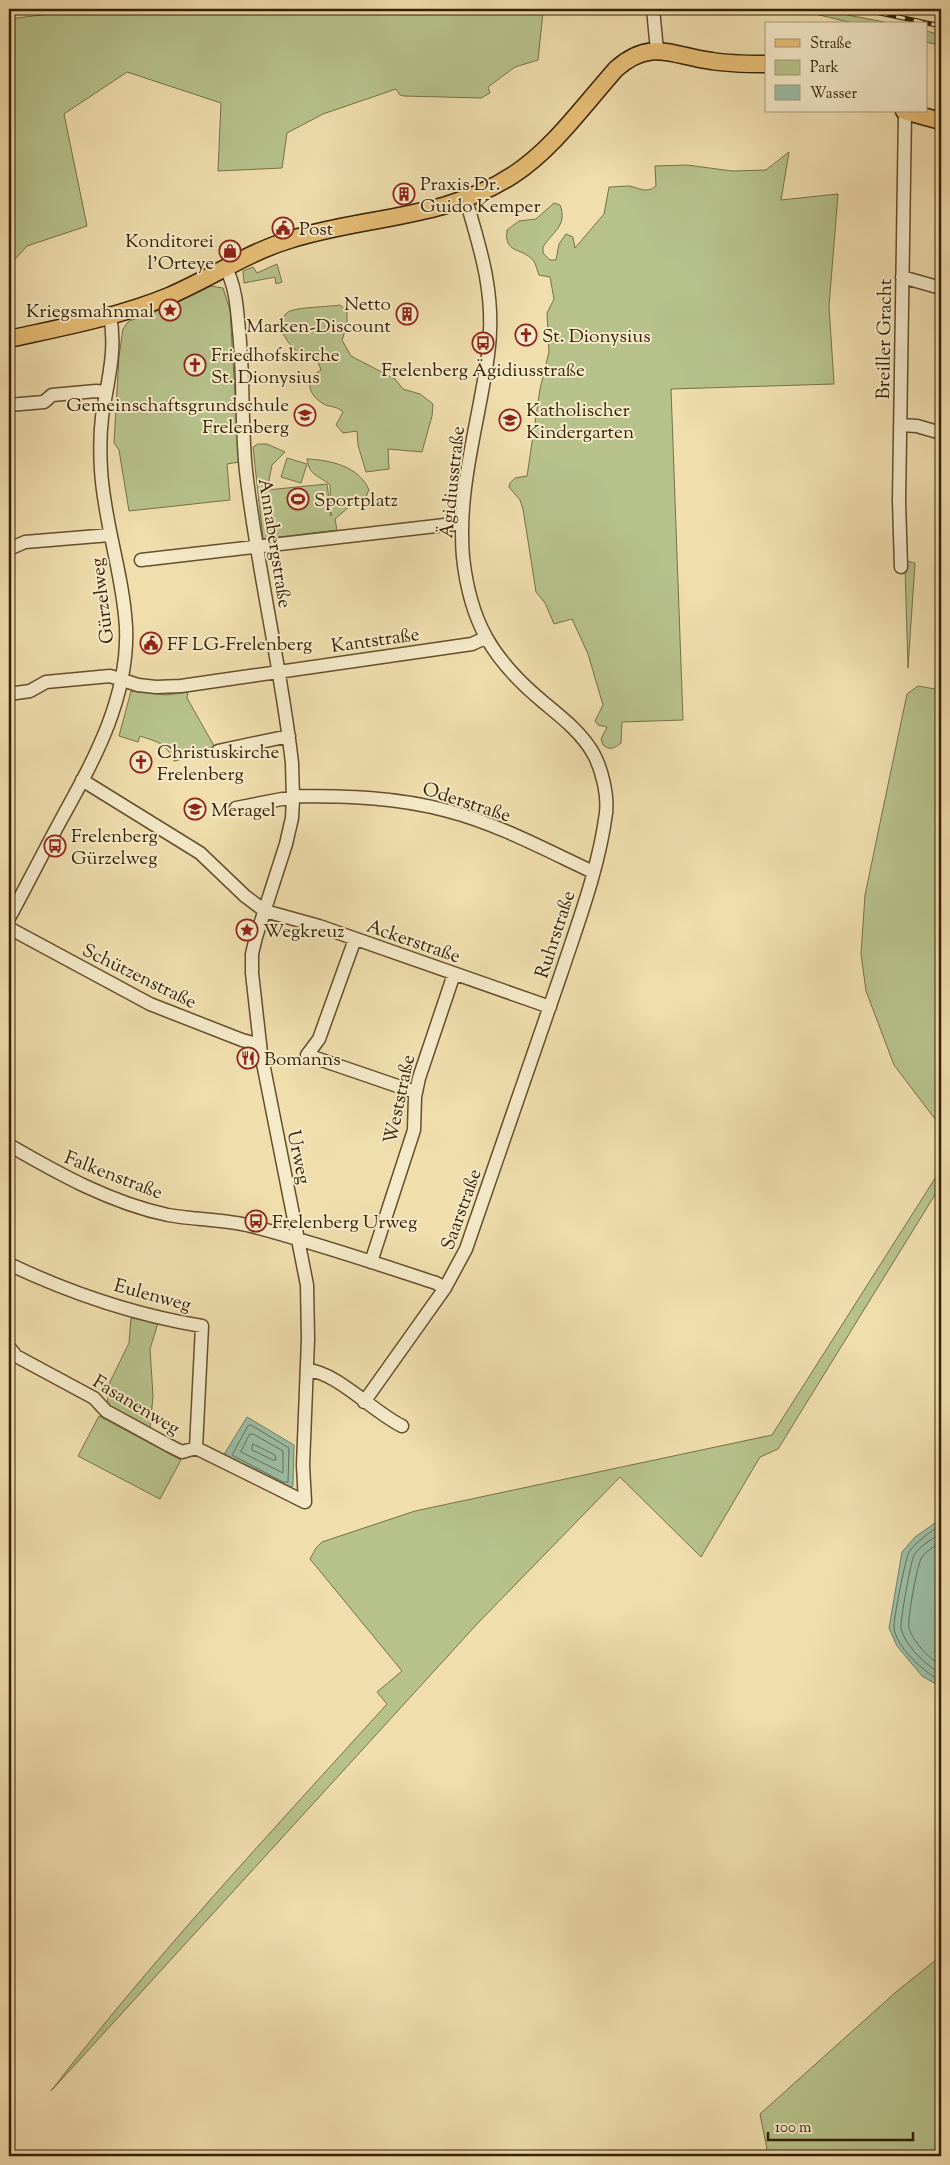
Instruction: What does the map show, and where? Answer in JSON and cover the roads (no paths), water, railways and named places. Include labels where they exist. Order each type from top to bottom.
[{"type":"main road","points":[[9,339],[110,316],[169,295],[284,241],[328,229],[433,209],[466,200],[491,188],[520,170],[553,140],[629,58],[638,53],[657,50],[712,61],[765,64]]},
{"type":"main road","points":[[905,112],[941,122]]},
{"type":"street","points":[[653,9],[657,50]]},
{"type":"street","name":"Breiller Gracht","points":[[901,567],[898,512],[905,112]]},
{"type":"street","name":"Ägidiusstraße","points":[[466,200],[486,268],[490,318],[489,353],[471,454],[462,523],[467,582],[485,638],[512,674],[569,722],[594,755],[604,788],[606,810],[599,852],[593,872]]},
{"type":"street","name":"Annabergstraße","points":[[226,268],[233,285],[237,305],[246,466],[256,547],[289,736],[293,798],[286,844],[266,911]]},
{"type":"street","points":[[902,277],[941,288]]},
{"type":"street","name":"Gürzelweg","points":[[9,918],[82,780],[117,702],[122,681],[126,651],[125,610],[103,499],[101,469],[102,420],[112,353],[113,332],[110,316]]},
{"type":"street","points":[[9,405],[44,402],[52,395],[96,391],[106,392]]},
{"type":"street","points":[[900,425],[918,426],[941,433]]},
{"type":"street","points":[[141,560],[462,523]]},
{"type":"street","points":[[9,549],[25,542],[110,535]]},
{"type":"street","name":"Kantstraße","points":[[9,694],[30,692],[46,682],[110,676],[138,685],[168,687],[472,644],[485,638]]},
{"type":"street","points":[[218,751],[289,736]]},
{"type":"street","name":"Ackerstraße","points":[[82,780],[200,853],[250,900],[266,911],[355,939],[550,1007]]},
{"type":"street","name":"Oderstraße","points":[[236,808],[282,798],[376,798],[446,810],[483,822],[593,872]]},
{"type":"street","name":"Ruhrstraße","points":[[550,1007],[593,872]]},
{"type":"street","name":"Urweg","points":[[266,911],[252,954],[252,973],[260,1043],[277,1141],[307,1285],[302,1465],[305,1502]]},
{"type":"street","name":"Schützenstraße","points":[[9,928],[150,1004],[242,1040],[260,1043]]},
{"type":"street","points":[[355,939],[319,1039],[307,1055],[415,1092]]},
{"type":"street","name":"Weststraße","points":[[371,1262],[414,1130],[415,1092],[454,974]]},
{"type":"street","name":"Saarstraße","points":[[364,1402],[445,1288],[466,1250],[550,1007]]},
{"type":"street","name":"Falkenstraße","points":[[9,1145],[58,1173],[138,1206],[169,1215],[239,1224],[299,1240],[436,1283],[445,1288]]},
{"type":"street","name":"Eulenweg","points":[[9,1264],[49,1282],[140,1314],[202,1326],[196,1448]]},
{"type":"street","name":"Fasanenweg","points":[[9,1347],[16,1356],[94,1398],[106,1411],[136,1428],[182,1452],[196,1448],[305,1502]]},
{"type":"street","points":[[306,1370],[316,1371],[335,1381],[402,1426]]},
{"type":"water","points":[[247,1417],[294,1445],[293,1486],[289,1487],[223,1456]]},
{"type":"water","points":[[941,1519],[941,1687],[922,1676],[897,1646],[889,1628],[902,1552],[915,1537]]},
{"type":"railway","points":[[861,9],[922,22]]},
{"type":"railway","points":[[928,23],[941,26]]},
{"type":"place","name":"Praxis Dr. Guido Kemper","points":[[404,194]]},
{"type":"place","name":"Post","points":[[283,228]]},
{"type":"place","name":"Konditorei l'Orteye","points":[[230,251]]},
{"type":"place","name":"Kriegsmahnmal","points":[[170,310]]},
{"type":"place","name":"Netto Marken-Discount","points":[[407,314]]},
{"type":"place","name":"St. Dionysius","points":[[526,335]]},
{"type":"place","name":"Frelenberg Ägidiusstraße","points":[[483,343]]},
{"type":"place","name":"Friedhofskirche St. Dionysius","points":[[195,365]]},
{"type":"place","name":"Gemeinschaftsgrundschule Frelenberg","points":[[305,415]]},
{"type":"place","name":"Katholischer Kindergarten","points":[[510,420]]},
{"type":"place","name":"Sportplatz","points":[[298,499]]},
{"type":"place","name":"FF LG-Frelenberg","points":[[151,643]]},
{"type":"place","name":"Christuskirche Frelenberg","points":[[141,762]]},
{"type":"place","name":"Meragel","points":[[195,809]]},
{"type":"place","name":"Frelenberg Gürzelweg","points":[[55,846]]},
{"type":"place","name":"Wegkreuz","points":[[247,930]]},
{"type":"place","name":"Bomanns","points":[[248,1058]]},
{"type":"place","name":"Frelenberg Urweg","points":[[256,1221]]}]
